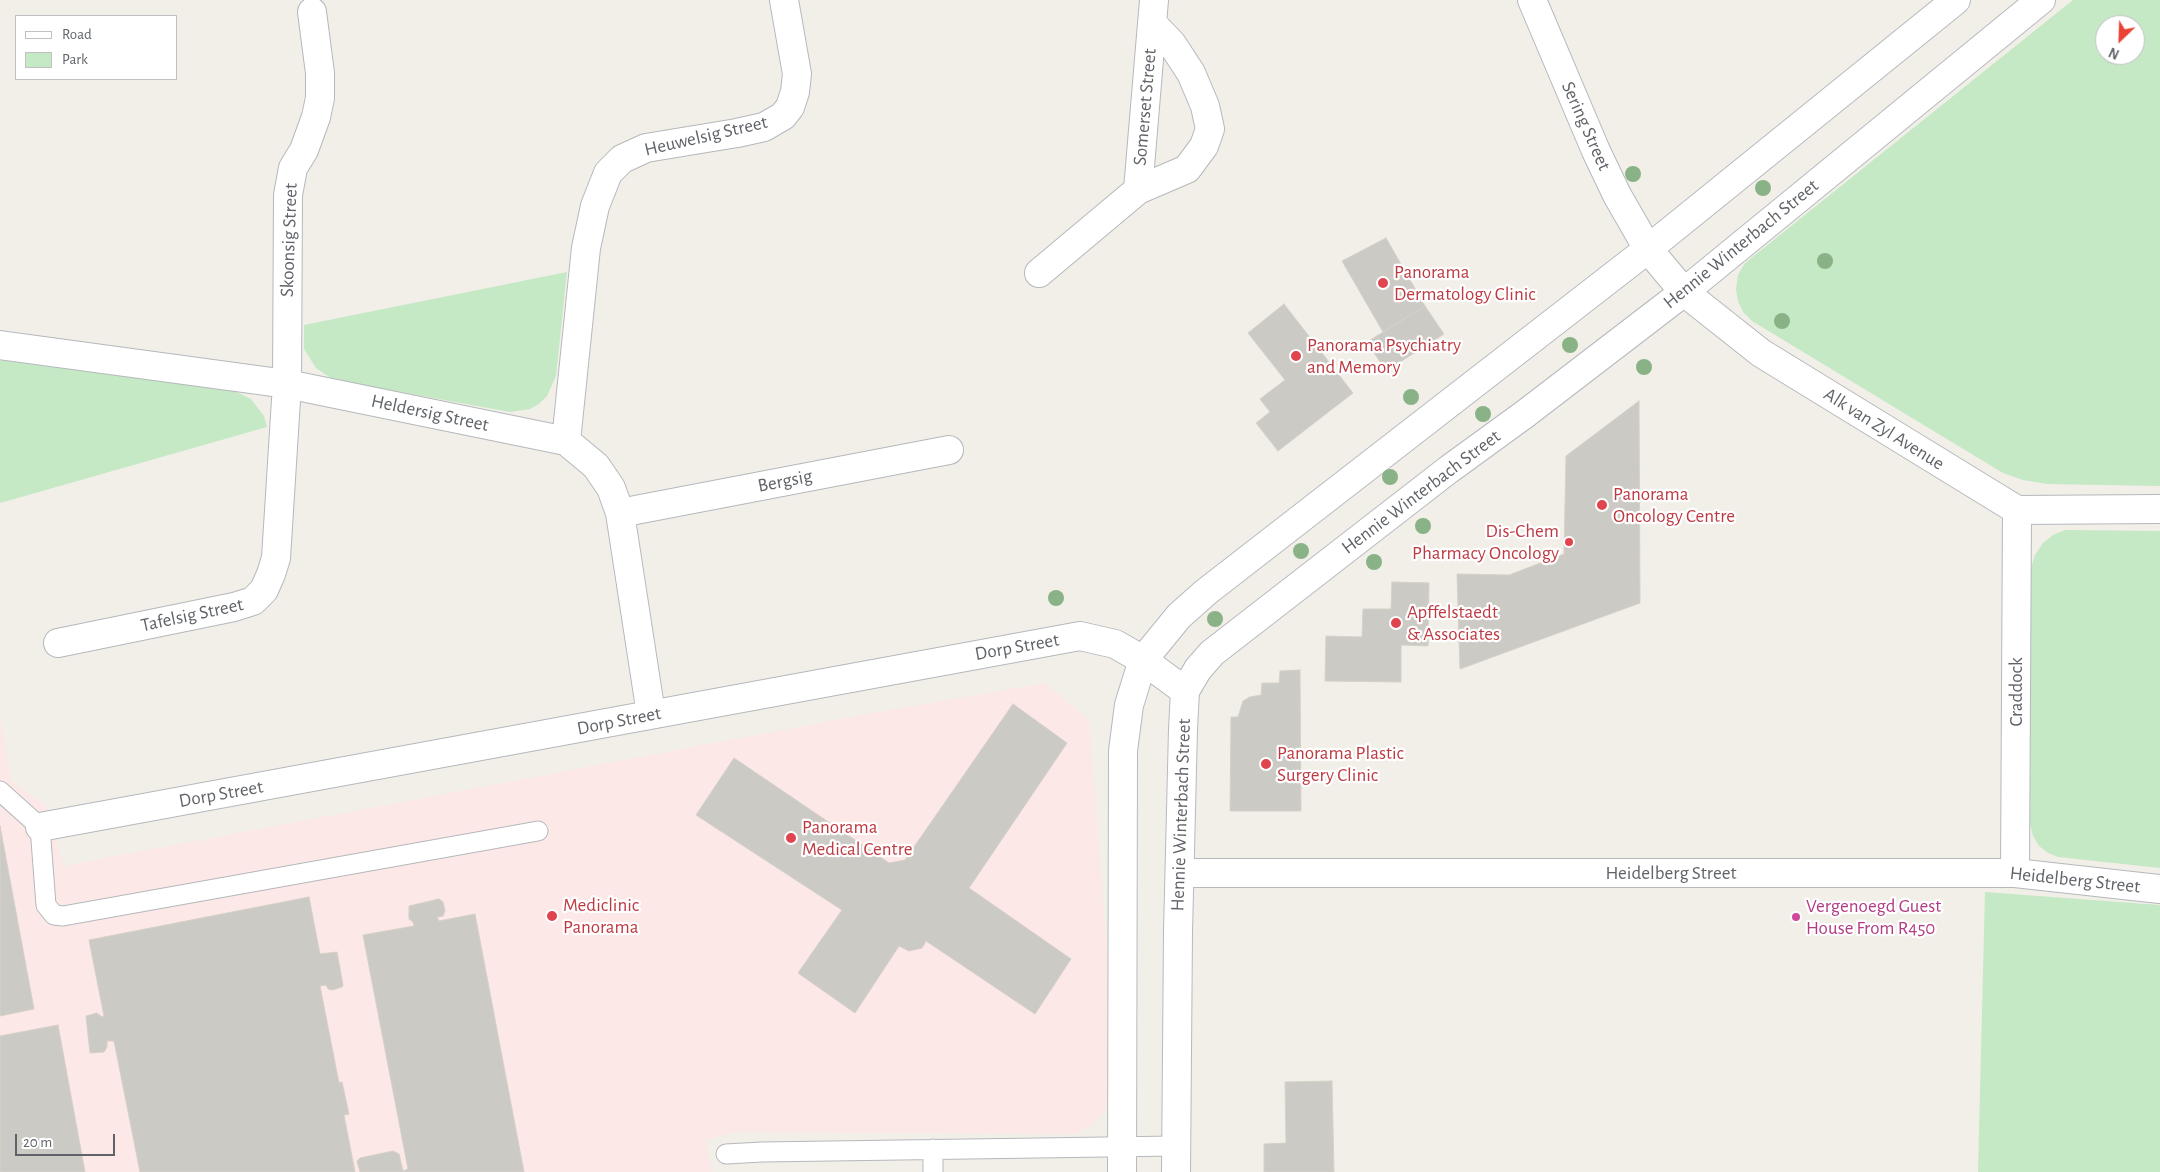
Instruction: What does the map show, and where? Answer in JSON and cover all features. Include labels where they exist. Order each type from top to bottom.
[{"type":"street","name":"Heuwelsig Street","points":[[566,441],[586,248],[595,206],[608,173],[622,158],[646,148],[764,127],[783,116],[790,107],[795,92],[797,74],[784,0]]},
{"type":"street","name":"Sering Street","points":[[1532,0],[1596,151],[1617,195],[1648,250]]},
{"type":"street","points":[[1122,1159],[1123,751],[1129,705],[1144,660],[1179,616],[1206,592],[1648,250],[1956,0]]},
{"type":"street","name":"Hennie Winterbach Street","points":[[1176,1159],[1182,729],[1185,691],[1198,668],[1212,653],[1448,470],[1684,292],[2041,0]]},
{"type":"street","name":"Skoonsig Street","points":[[287,384],[288,195],[294,168],[304,150],[316,117],[320,98],[320,73],[312,12]]},
{"type":"street","name":"Somerset Street","points":[[1138,190],[1153,12]]},
{"type":"street","name":"Somerset Street","points":[[1039,273],[1138,190],[1187,168],[1204,146],[1210,129],[1205,106],[1191,73],[1153,12]]},
{"type":"street","name":"Alk van Zyl Avenue","points":[[1648,250],[1684,292],[1761,353],[2017,510]]},
{"type":"street","name":"Heldersig Street","points":[[0,345],[287,384],[566,441],[596,466],[611,488],[620,513],[652,714]]},
{"type":"street","name":"Tafelsig Street","points":[[58,643],[234,607],[253,601],[264,590],[276,558],[287,384]]},
{"type":"street","name":"Bergsig","points":[[620,513],[949,450]]},
{"type":"street","points":[[2017,510],[2160,509]]},
{"type":"street","name":"Craddock","points":[[2015,873],[2017,510]]},
{"type":"street","name":"Dorp Street","points":[[40,827],[1080,636],[1115,644],[1144,660],[1185,691]]},
{"type":"street","name":"Heidelberg Street","points":[[1181,873],[2015,873],[2160,889]]},
{"type":"lane","points":[[0,791],[40,827],[46,905],[54,915],[64,916],[538,831]]},
{"type":"lane","points":[[933,1149],[934,1172]]},
{"type":"lane","points":[[726,1154],[933,1149],[1122,1159],[1176,1159]]},
{"type":"shaded area","name":"Mediclinic Panorama","points":[[1045,683],[1089,720],[1108,966],[1108,1100],[1104,1111],[1092,1125],[1082,1131],[1072,1134],[735,1132],[706,1140],[712,1172],[0,1172],[0,717],[11,781],[49,808],[63,866],[889,710]]},
{"type":"green space","points":[[2073,0],[2160,0],[2160,486],[2047,484],[2023,480],[2003,473],[1752,321],[1743,312],[1738,301],[1736,289],[1738,275],[1745,263]]},
{"type":"green space","points":[[567,272],[556,376],[547,396],[530,409],[510,412],[334,380],[316,368],[304,349],[304,325]]},
{"type":"green space","points":[[0,360],[232,390],[251,399],[264,416],[267,427],[0,503]]},
{"type":"green space","points":[[2065,530],[2160,531],[2160,868],[2058,857],[2048,853],[2039,846],[2033,836],[2030,824],[2031,568],[2035,555],[2043,543],[2053,535]]},
{"type":"green space","points":[[1985,892],[2160,905],[2160,1172],[1978,1172]]},
{"type":"building","name":"Panorama Dermatology Clinic","points":[[1386,238],[1425,306],[1383,332],[1342,261]]},
{"type":"building","name":"Panorama Psychiatry and Memory","points":[[1284,304],[1353,393],[1278,451],[1256,423],[1270,412],[1260,399],[1285,380],[1248,333]]},
{"type":"building","points":[[1425,306],[1444,334],[1386,371],[1367,342]]},
{"type":"building","name":"Panorama Oncology Centre","points":[[1639,401],[1640,603],[1460,669],[1457,574],[1509,575],[1564,554],[1566,456]]},
{"type":"building","name":"Apffelstaedt & Associates","points":[[1392,582],[1429,583],[1428,646],[1401,645],[1401,682],[1325,681],[1326,636],[1362,637],[1363,609],[1391,609]]},
{"type":"building","name":"Panorama Plastic Surgery Clinic","points":[[1300,670],[1301,811],[1230,811],[1231,717],[1238,717],[1243,701],[1250,697],[1261,695],[1262,683],[1279,683],[1280,671]]},
{"type":"building","name":"Panorama Medical Centre","points":[[1013,704],[1067,743],[969,888],[1071,959],[1035,1014],[926,941],[922,948],[909,951],[899,946],[855,1013],[798,973],[842,910],[696,815],[734,758],[889,863],[905,860]]},
{"type":"building","points":[[0,826],[34,1009],[0,1016]]},
{"type":"building","points":[[309,897],[320,954],[337,952],[343,985],[332,990],[328,989],[326,985],[320,986],[339,1083],[342,1082],[349,1114],[344,1115],[355,1172],[140,1172],[114,1041],[107,1041],[107,1047],[104,1052],[90,1053],[86,1016],[97,1013],[102,1017],[104,1016],[89,940]]},
{"type":"building","points":[[439,899],[443,902],[445,911],[443,916],[437,917],[439,921],[475,914],[524,1172],[360,1172],[357,1161],[360,1158],[393,1151],[399,1154],[403,1171],[408,1169],[363,935],[414,926],[413,922],[409,919],[409,906]]},
{"type":"building","points":[[58,1025],[85,1172],[0,1172],[0,1036]]},
{"type":"building","points":[[1332,1081],[1334,1172],[1264,1172],[1264,1144],[1286,1143],[1285,1082]]},
{"type":"place","name":"Panorama Dermatology Clinic","points":[[1383,283]]},
{"type":"place","name":"Panorama Psychiatry and Memory","points":[[1296,356]]},
{"type":"place","name":"Panorama Oncology Centre","points":[[1602,505]]},
{"type":"place","name":"Dis-Chem Pharmacy Oncology","points":[[1569,542]]},
{"type":"place","name":"Apffelstaedt & Associates","points":[[1396,623]]},
{"type":"place","name":"Panorama Plastic Surgery Clinic","points":[[1266,764]]},
{"type":"place","name":"Panorama Medical Centre","points":[[791,838]]},
{"type":"place","name":"Mediclinic Panorama","points":[[552,916]]},
{"type":"place","name":"Vergenoegd Guest House From R450","points":[[1796,917]]}]
